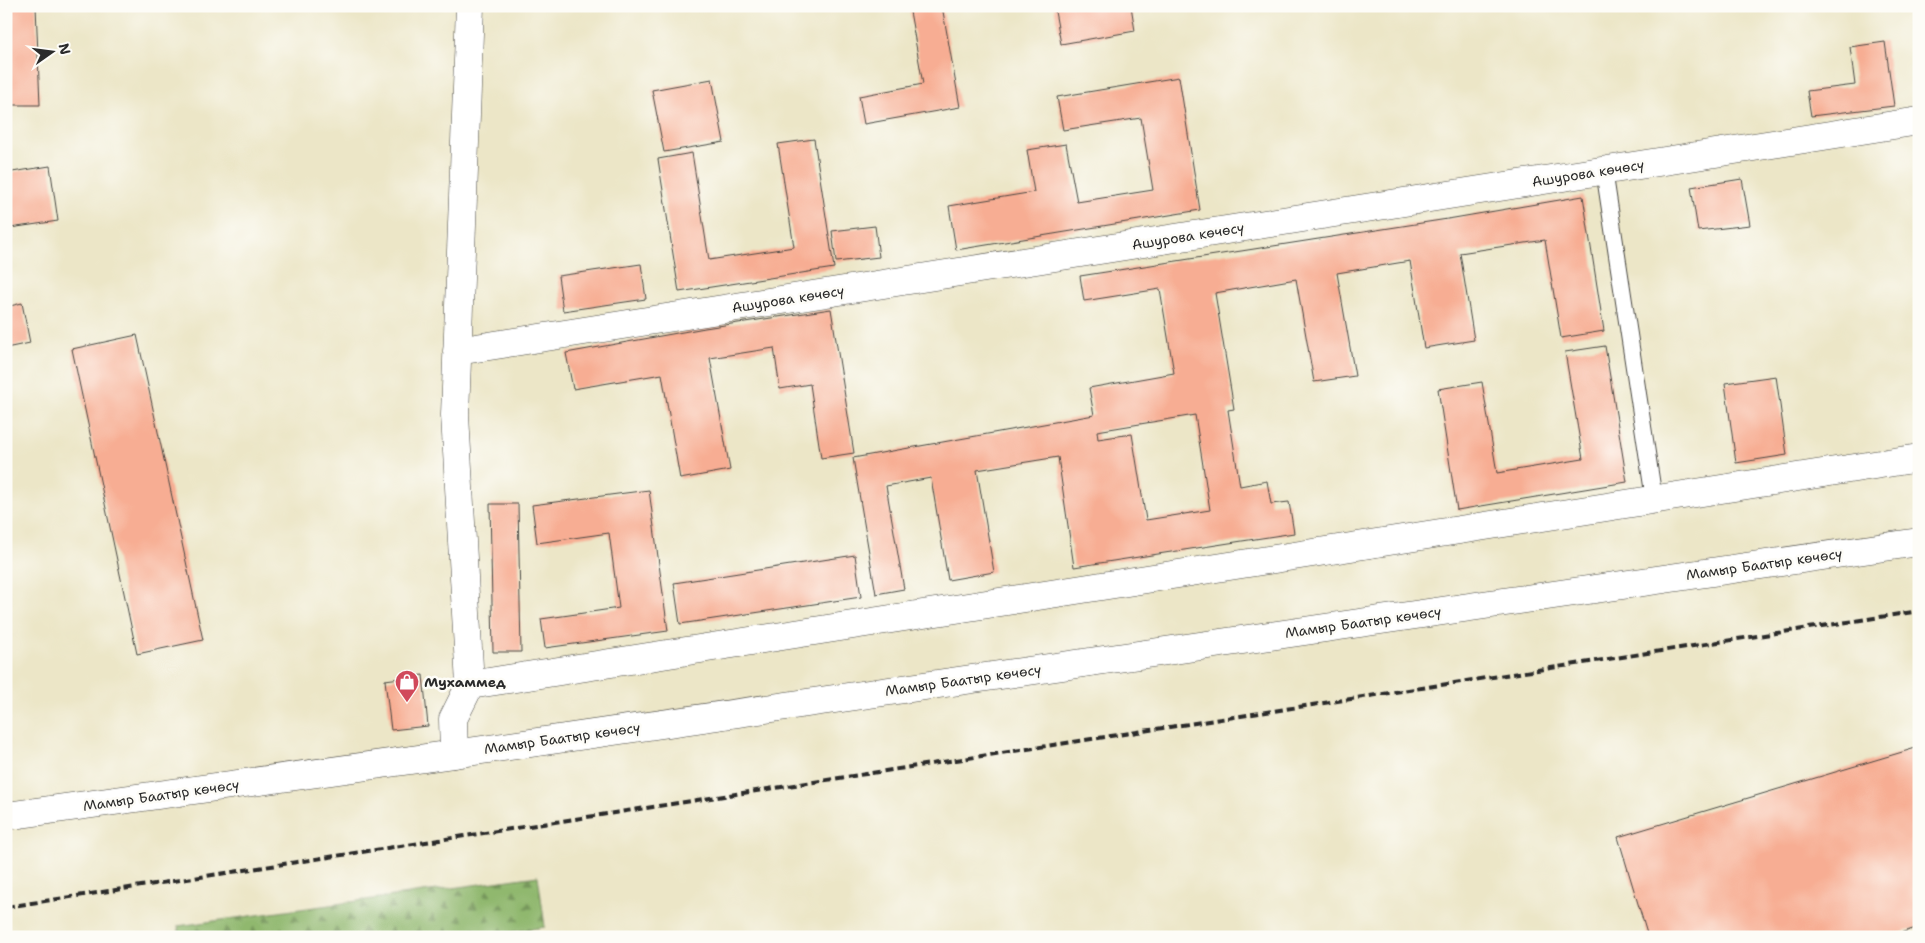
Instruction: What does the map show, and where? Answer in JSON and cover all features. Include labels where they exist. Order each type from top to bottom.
[{"type":"street","points":[[454,754],[453,719],[470,685],[455,415],[470,6]]},
{"type":"street","name":"Ашурова көчөсү","points":[[456,351],[1919,121]]},
{"type":"street","points":[[470,685],[1919,458]]},
{"type":"street","name":"Мамыр Баатыр көчөсү","points":[[6,816],[454,754],[1919,542]]},
{"type":"lane","points":[[1604,170],[1654,499]]},
{"type":"green space","points":[[538,876],[545,927],[479,937],[180,937],[178,926]]},
{"type":"building","points":[[6,6],[36,6],[40,105],[6,105]]},
{"type":"building","points":[[909,6],[942,6],[960,107],[864,124],[859,96],[923,84]]},
{"type":"building","points":[[1054,6],[1131,6],[1135,31],[1061,44]]},
{"type":"building","points":[[1885,42],[1894,106],[1811,116],[1807,91],[1855,85],[1850,47]]},
{"type":"building","points":[[1179,77],[1200,210],[956,250],[949,206],[1034,192],[1027,150],[1066,144],[1077,202],[1153,190],[1141,118],[1063,130],[1057,97]]},
{"type":"building","points":[[712,79],[724,142],[664,152],[652,90]]},
{"type":"building","points":[[814,139],[834,268],[679,292],[658,159],[692,153],[709,260],[794,247],[778,144]]},
{"type":"building","points":[[50,166],[58,221],[10,228],[6,205],[6,173]]},
{"type":"building","points":[[1742,179],[1750,225],[1698,231],[1691,187]]},
{"type":"building","points":[[1583,196],[1604,331],[1561,338],[1545,240],[1460,253],[1474,340],[1424,348],[1410,261],[1337,273],[1355,376],[1314,382],[1296,279],[1215,293],[1234,409],[1228,410],[1240,486],[1267,481],[1271,504],[1289,502],[1294,533],[1074,567],[1058,457],[977,470],[994,572],[948,580],[931,478],[886,486],[904,589],[876,594],[853,458],[1094,415],[1089,388],[1174,373],[1160,289],[1084,301],[1080,276]],"holes":[[[1195,415],[1210,510],[1146,520],[1132,434],[1098,439],[1097,431]]]},
{"type":"building","points":[[875,226],[879,257],[836,262],[832,231]]},
{"type":"building","points":[[641,264],[646,299],[563,311],[558,276]]},
{"type":"building","points":[[22,303],[30,343],[6,348],[6,307]]},
{"type":"building","points":[[831,309],[854,453],[821,458],[810,384],[780,389],[774,348],[710,358],[730,470],[680,479],[662,374],[573,389],[566,353],[705,328]]},
{"type":"building","points":[[137,335],[203,640],[137,654],[72,349]]},
{"type":"building","points":[[1605,346],[1627,482],[1457,510],[1438,389],[1482,382],[1497,473],[1583,459],[1565,352]]},
{"type":"building","points":[[1776,376],[1787,455],[1736,463],[1725,383]]},
{"type":"building","points":[[649,490],[668,631],[545,648],[541,619],[619,608],[609,533],[537,543],[532,505]]},
{"type":"building","points":[[490,504],[518,504],[521,652],[493,652]]},
{"type":"building","points":[[855,555],[861,597],[680,624],[674,583]]},
{"type":"building","name":"Мухаммед","points":[[423,675],[428,726],[391,730],[385,680]]},
{"type":"building","points":[[1919,747],[1919,927],[1888,937],[1648,937],[1618,837]]},
{"type":"railway","points":[[6,907],[1919,611]]},
{"type":"place","name":"Мухаммед","points":[[407,703]]}]
